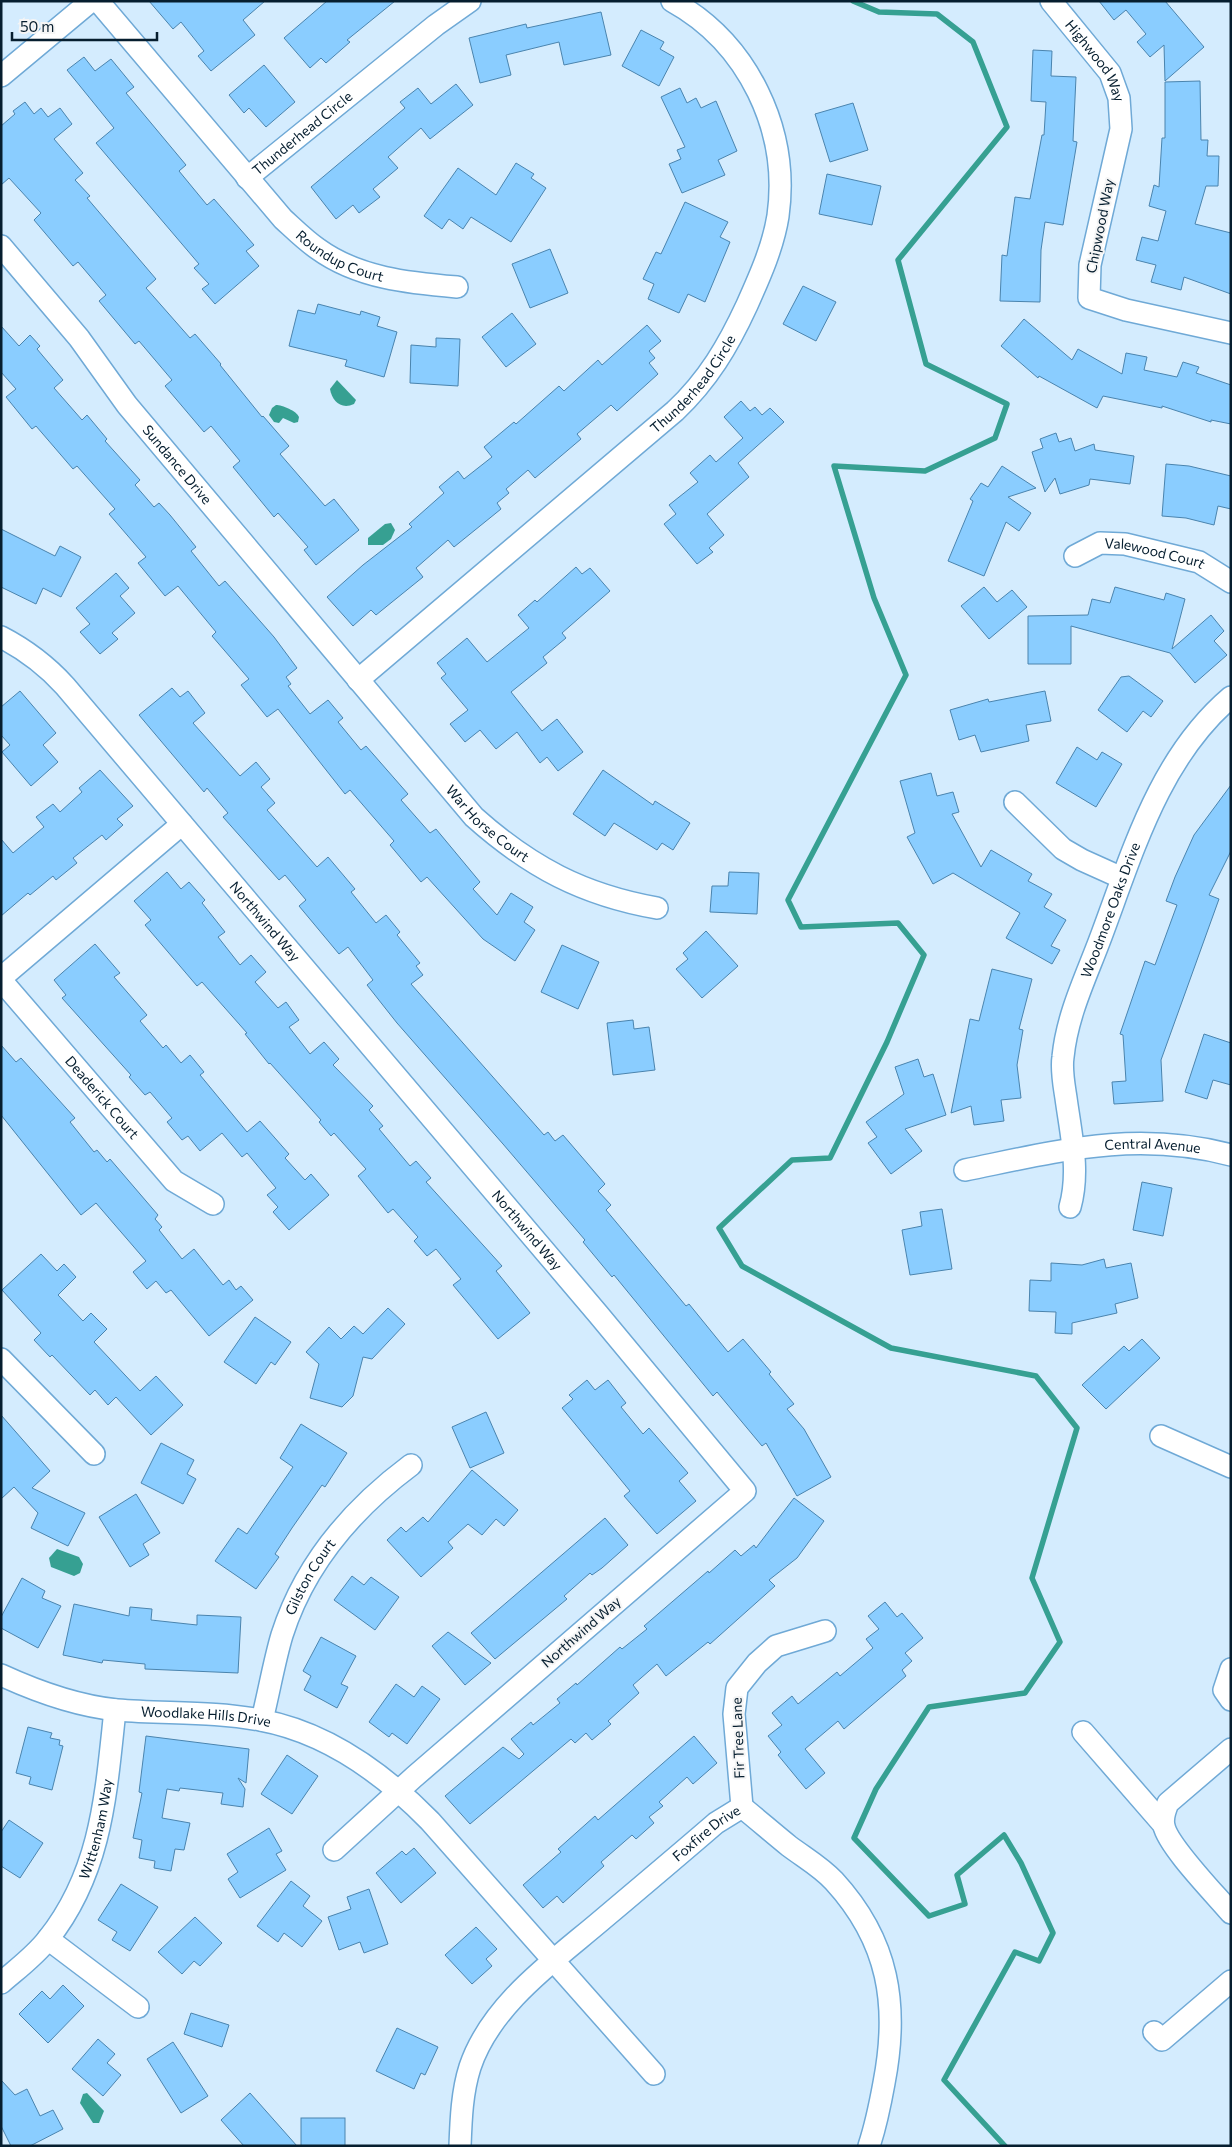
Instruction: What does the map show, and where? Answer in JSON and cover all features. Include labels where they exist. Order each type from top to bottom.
[{"type":"street","points":[[1,76],[91,1]]},
{"type":"street","name":"Thunderhead Circle","points":[[98,1],[247,178],[436,25],[470,1]]},
{"type":"street","name":"Thunderhead Circle","points":[[358,680],[690,398],[719,360],[748,303],[772,242],[778,217],[780,192],[776,141],[756,87],[734,54],[709,27],[672,1]]},
{"type":"street","name":"Highwood Way","points":[[1051,1],[1110,73],[1119,98],[1121,129]]},
{"type":"street","name":"Chipwood Way","points":[[1121,129],[1090,265],[1089,298],[1126,310],[1231,334]]},
{"type":"street","name":"Roundup Court","points":[[247,178],[283,219],[318,250],[347,265],[377,276],[418,284],[457,287]]},
{"type":"street","name":"Sundance Drive","points":[[1,246],[79,338],[127,405],[358,680]]},
{"type":"street","name":"Valewood Court","points":[[1075,556],[1100,543],[1125,544],[1198,562],[1211,568],[1231,582]]},
{"type":"street","name":"Northwind Way","points":[[1,637],[23,648],[49,669],[592,1307],[745,1492],[399,1790]]},
{"type":"street","name":"War Horse Court","points":[[358,680],[474,817],[502,842],[533,864],[570,884],[605,896],[657,908]]},
{"type":"street","name":"Woodmore Oaks Drive","points":[[1074,1148],[1062,1059],[1066,1036],[1077,998],[1122,878],[1164,781],[1182,752],[1203,725],[1231,697]]},
{"type":"street","points":[[1015,802],[1063,849],[1122,878]]},
{"type":"street","name":"Deaderick Court","points":[[182,824],[1,979],[174,1182],[213,1204]]},
{"type":"street","name":"Central Avenue","points":[[965,1170],[1074,1148],[1137,1142],[1170,1143],[1202,1147],[1231,1155]]},
{"type":"street","points":[[1070,1207],[1076,1176],[1074,1148]]},
{"type":"street","points":[[1,1359],[94,1454]]},
{"type":"street","points":[[1161,1436],[1231,1467]]},
{"type":"street","name":"Gilston Court","points":[[262,1720],[282,1636],[292,1607],[308,1575],[351,1516],[378,1490],[411,1465]]},
{"type":"street","name":"Fir Tree Lane","points":[[742,1807],[734,1714],[737,1688],[757,1663],[776,1646],[825,1631]]},
{"type":"street","points":[[1231,1669],[1224,1690],[1231,1700]]},
{"type":"street","name":"Woodlake Hills Drive","points":[[1,1676],[72,1701],[116,1710],[205,1713],[262,1720],[298,1731],[333,1746],[358,1760],[399,1790],[430,1821],[654,2074]]},
{"type":"street","name":"Wittenham Way","points":[[1,1983],[34,1955],[48,1939],[68,1910],[83,1883],[95,1850],[103,1815],[116,1710]]},
{"type":"street","points":[[1083,1732],[1163,1824],[1170,1840],[1231,1913]]},
{"type":"street","points":[[1163,1824],[1168,1803],[1231,1749]]},
{"type":"street","points":[[334,1850],[399,1790]]},
{"type":"street","name":"Foxfire Drive","points":[[460,2146],[463,2097],[470,2066],[486,2036],[503,2011],[553,1961],[716,1823],[742,1807],[833,1880],[854,1904],[872,1935],[890,1996],[892,2031],[877,2124],[869,2146]]},
{"type":"street","points":[[48,1939],[138,2007]]},
{"type":"street","points":[[1154,2032],[1162,2040],[1231,1981]]},
{"type":"shaded area","points":[[337,380],[356,400],[354,404],[345,406],[335,401],[330,389]]},
{"type":"shaded area","points":[[276,405],[285,407],[298,415],[298,422],[294,423],[283,418],[279,423],[274,422],[269,415],[272,408]]},
{"type":"shaded area","points":[[391,523],[395,530],[391,539],[383,545],[368,545],[368,538],[385,524]]},
{"type":"shaded area","points":[[57,1549],[79,1557],[83,1564],[80,1573],[74,1576],[51,1567],[49,1558]]},
{"type":"shaded area","points":[[87,2093],[104,2111],[99,2123],[93,2123],[80,2103],[83,2094]]},
{"type":"building","points":[[149,1],[265,1],[243,20],[255,35],[211,71],[198,56],[204,51],[181,22],[173,29]]},
{"type":"building","points":[[327,1],[395,1],[347,40],[350,42],[326,63],[321,58],[310,68],[284,38]]},
{"type":"building","points":[[1099,1],[1165,1],[1204,47],[1165,81],[1164,45],[1150,57],[1137,42],[1146,34],[1126,10],[1114,20]]},
{"type":"building","points":[[601,12],[611,55],[564,65],[559,42],[506,55],[511,75],[480,83],[469,38],[526,24],[527,28]]},
{"type":"building","points":[[641,30],[664,42],[660,49],[674,57],[659,86],[622,66]]},
{"type":"building","points":[[1033,50],[1052,51],[1051,76],[1076,77],[1073,141],[1077,142],[1063,225],[1045,222],[1041,250],[1040,302],[1000,301],[1002,255],[1007,256],[1015,197],[1030,199],[1042,135],[1044,135],[1046,102],[1031,101]]},
{"type":"building","points":[[84,57],[95,71],[111,59],[134,87],[126,93],[186,165],[179,171],[207,205],[214,199],[254,245],[246,251],[259,266],[215,304],[202,289],[209,284],[194,268],[199,264],[96,143],[114,128],[67,70]]},
{"type":"building","points":[[264,65],[295,102],[266,127],[249,108],[244,113],[229,95]]},
{"type":"building","points":[[1200,81],[1201,140],[1208,140],[1207,156],[1219,156],[1218,186],[1206,186],[1195,224],[1231,233],[1231,294],[1184,277],[1181,290],[1151,282],[1156,265],[1136,260],[1142,237],[1158,241],[1166,211],[1149,206],[1154,185],[1159,187],[1162,138],[1165,138],[1165,82]]},
{"type":"building","points":[[456,84],[473,105],[430,139],[421,128],[388,157],[398,168],[373,189],[380,197],[359,213],[353,205],[336,219],[311,187],[405,108],[400,102],[418,88],[431,104]]},
{"type":"building","points":[[680,88],[687,103],[696,98],[701,108],[716,101],[737,151],[718,160],[725,175],[682,193],[669,164],[681,159],[677,150],[685,147],[661,97]]},
{"type":"building","points":[[25,102],[34,114],[41,108],[48,117],[60,108],[72,124],[54,139],[83,173],[75,180],[90,196],[87,198],[156,279],[146,288],[190,338],[195,334],[262,417],[289,446],[280,454],[325,506],[334,499],[359,530],[316,565],[304,550],[308,547],[278,513],[274,517],[233,467],[240,461],[211,426],[204,432],[165,386],[172,380],[139,341],[135,344],[99,301],[106,295],[78,262],[73,266],[34,220],[41,213],[9,178],[1,185],[1,126],[15,114],[13,111]]},
{"type":"building","points":[[853,103],[868,150],[830,162],[815,114]]},
{"type":"building","points":[[516,163],[534,174],[531,178],[546,188],[511,242],[471,217],[463,229],[449,219],[442,229],[424,216],[458,168],[496,195]]},
{"type":"building","points":[[827,174],[881,186],[872,225],[819,214]]},
{"type":"building","points":[[685,202],[728,222],[720,237],[730,242],[705,302],[688,294],[679,313],[648,299],[654,284],[643,279],[656,252],[661,254]]},
{"type":"building","points":[[550,249],[568,293],[530,308],[512,264]]},
{"type":"building","points":[[803,286],[836,302],[816,341],[783,324]]},
{"type":"building","points":[[318,304],[360,315],[361,311],[380,317],[377,326],[397,332],[384,377],[345,366],[347,360],[289,346],[298,310],[315,314]]},
{"type":"building","points":[[512,313],[536,344],[506,367],[482,337]]},
{"type":"building","points":[[1024,319],[1072,360],[1078,349],[1122,374],[1126,353],[1147,357],[1144,370],[1177,377],[1183,362],[1199,367],[1196,373],[1231,385],[1231,424],[1211,420],[1211,422],[1162,406],[1162,408],[1103,396],[1097,408],[1039,376],[1038,378],[1001,346]]},
{"type":"building","points":[[647,325],[661,341],[649,351],[655,358],[649,363],[658,374],[617,411],[611,405],[577,434],[581,439],[535,478],[528,470],[506,489],[509,493],[497,503],[501,509],[454,547],[448,540],[416,568],[423,577],[376,615],[371,610],[353,626],[327,597],[363,565],[412,527],[409,524],[444,493],[439,487],[458,471],[464,479],[492,457],[484,447],[514,422],[516,424],[559,386],[564,391],[598,360],[602,365]]},
{"type":"building","points":[[1,326],[19,346],[30,335],[40,346],[37,349],[63,380],[54,388],[82,420],[87,415],[107,439],[105,441],[140,480],[135,485],[154,507],[159,503],[170,515],[196,547],[191,551],[219,586],[225,581],[274,637],[297,668],[286,677],[291,684],[288,686],[310,714],[328,700],[343,718],[338,722],[361,750],[366,746],[408,794],[401,800],[430,833],[436,829],[480,882],[473,889],[497,915],[511,893],[533,907],[524,922],[535,930],[515,961],[483,939],[427,877],[421,882],[390,845],[394,841],[350,790],[345,794],[278,709],[267,717],[241,685],[249,679],[212,636],[216,632],[178,586],[165,596],[138,563],[146,557],[109,514],[115,509],[77,466],[73,469],[36,426],[32,429],[6,397],[16,389],[1,372]]},
{"type":"building","points":[[436,338],[460,339],[458,386],[410,383],[411,345],[436,347]]},
{"type":"building","points":[[741,401],[750,411],[755,407],[762,415],[770,408],[784,422],[738,463],[749,477],[707,514],[724,535],[709,548],[713,552],[697,564],[664,524],[676,514],[669,505],[698,482],[690,473],[710,455],[716,462],[743,438],[724,417]]},
{"type":"building","points":[[1056,433],[1059,442],[1071,438],[1075,451],[1094,444],[1095,450],[1134,456],[1130,484],[1090,479],[1089,485],[1060,494],[1055,478],[1045,492],[1032,452],[1043,448],[1040,439]]},
{"type":"building","points":[[1166,464],[1189,466],[1231,476],[1231,509],[1218,506],[1214,525],[1186,518],[1162,516]]},
{"type":"building","points":[[1002,466],[1036,488],[1008,497],[1031,513],[1019,531],[1006,522],[984,576],[948,561],[973,501],[970,499],[981,483],[988,487]]},
{"type":"building","points":[[1,529],[55,556],[60,546],[81,557],[61,597],[43,588],[36,604],[1,587]]},
{"type":"building","points":[[576,567],[582,574],[590,568],[610,591],[562,633],[566,638],[543,657],[547,663],[511,692],[542,731],[557,719],[583,752],[558,771],[547,757],[540,763],[517,732],[496,749],[480,730],[465,742],[450,724],[468,710],[441,678],[446,674],[437,663],[467,638],[487,662],[529,628],[518,615],[535,600],[537,602]]},
{"type":"building","points":[[116,573],[129,588],[120,596],[135,613],[112,633],[118,639],[100,654],[80,632],[90,624],[76,608]]},
{"type":"building","points":[[984,587],[997,602],[1012,590],[1027,607],[989,639],[961,606]]},
{"type":"building","points":[[1115,587],[1164,600],[1166,593],[1185,599],[1172,649],[1211,615],[1224,631],[1214,641],[1227,655],[1195,683],[1170,653],[1071,626],[1071,664],[1028,664],[1028,616],[1088,615],[1092,599],[1110,603]]},
{"type":"building","points":[[1129,676],[1163,701],[1151,717],[1143,711],[1127,732],[1098,710],[1121,677]]},
{"type":"building","points":[[172,688],[180,697],[188,691],[205,713],[193,723],[240,776],[256,762],[270,779],[261,787],[275,803],[267,810],[317,867],[328,857],[355,889],[351,892],[376,923],[386,915],[400,932],[397,935],[420,963],[416,966],[423,975],[411,984],[544,1135],[548,1132],[555,1141],[563,1135],[605,1184],[598,1191],[611,1205],[606,1210],[686,1306],[689,1304],[728,1352],[743,1339],[771,1372],[769,1374],[794,1404],[787,1409],[804,1429],[831,1477],[797,1496],[766,1443],[762,1446],[717,1392],[713,1396],[614,1275],[612,1277],[583,1242],[585,1240],[397,1023],[367,985],[373,980],[348,947],[339,954],[299,906],[306,900],[285,875],[279,880],[223,817],[228,813],[207,788],[204,792],[139,715]]},
{"type":"building","points":[[20,691],[56,733],[43,745],[58,762],[31,786],[2,752],[10,745],[1,735],[1,707]]},
{"type":"building","points":[[1045,691],[1051,721],[1026,725],[1029,741],[981,752],[975,735],[959,740],[950,710],[988,699],[989,702]]},
{"type":"building","points":[[1077,747],[1097,760],[1102,752],[1122,764],[1096,807],[1056,783]]},
{"type":"building","points":[[100,770],[133,806],[117,819],[123,825],[106,840],[102,835],[73,858],[77,863],[56,880],[53,876],[30,895],[28,893],[1,916],[1,839],[13,853],[44,827],[36,817],[53,804],[60,812],[82,792],[79,788]]},
{"type":"building","points":[[603,770],[653,805],[655,801],[690,823],[673,850],[662,843],[657,850],[614,823],[605,836],[573,814]]},
{"type":"building","points":[[931,773],[937,796],[953,792],[959,812],[952,814],[981,867],[991,850],[1032,874],[1028,881],[1052,894],[1044,907],[1066,920],[1051,946],[1060,950],[1052,964],[1006,938],[1020,913],[953,873],[933,884],[907,837],[915,833],[900,781]]},
{"type":"building","points":[[1231,785],[1231,851],[1209,895],[1219,899],[1161,1060],[1163,1101],[1114,1104],[1112,1082],[1126,1081],[1123,1035],[1120,1034],[1145,961],[1155,965],[1177,905],[1166,901],[1194,835]]},
{"type":"building","points":[[167,872],[181,889],[189,882],[205,900],[202,903],[225,932],[218,937],[240,965],[251,955],[266,972],[255,982],[278,1008],[286,1002],[299,1020],[289,1027],[310,1054],[324,1042],[339,1059],[333,1065],[373,1106],[369,1110],[383,1126],[379,1129],[410,1166],[416,1161],[431,1178],[426,1182],[502,1266],[496,1271],[530,1313],[498,1339],[453,1285],[461,1279],[436,1249],[427,1256],[414,1241],[418,1237],[393,1209],[388,1213],[358,1176],[366,1169],[334,1133],[331,1136],[319,1122],[321,1120],[269,1064],[245,1034],[247,1033],[202,982],[197,986],[145,925],[151,920],[134,901]]},
{"type":"building","points":[[729,872],[759,873],[757,914],[710,912],[712,886],[728,886]]},
{"type":"building","points":[[706,931],[738,966],[702,998],[676,969],[688,959],[683,953]]},
{"type":"building","points":[[95,944],[120,973],[114,977],[147,1015],[140,1021],[163,1048],[166,1045],[181,1063],[190,1055],[204,1072],[200,1075],[247,1132],[260,1121],[289,1154],[285,1158],[305,1180],[311,1174],[329,1195],[289,1230],[273,1212],[278,1207],[267,1195],[276,1188],[247,1153],[242,1157],[222,1133],[200,1151],[188,1136],[182,1140],[167,1122],[172,1118],[150,1092],[145,1095],[129,1077],[131,1075],[62,998],[66,995],[54,980]]},
{"type":"building","points":[[562,945],[599,962],[578,1009],[541,992]]},
{"type":"building","points":[[992,969],[1032,979],[1019,1029],[1023,1030],[1017,1065],[1021,1098],[1001,1100],[1004,1121],[974,1125],[971,1106],[951,1113],[970,1019],[979,1021]]},
{"type":"building","points":[[633,1020],[634,1029],[649,1027],[655,1070],[613,1075],[607,1023]]},
{"type":"building","points":[[1204,1034],[1231,1043],[1231,1085],[1213,1080],[1207,1099],[1185,1092]]},
{"type":"building","points":[[1,1045],[16,1062],[21,1058],[75,1118],[70,1122],[94,1152],[97,1150],[107,1162],[110,1159],[158,1215],[155,1219],[162,1227],[159,1230],[182,1259],[194,1249],[223,1285],[229,1280],[236,1290],[241,1286],[253,1300],[209,1336],[171,1290],[166,1293],[156,1281],[147,1289],[133,1272],[146,1261],[96,1203],[81,1215],[1,1115]]},
{"type":"building","points":[[918,1059],[924,1077],[933,1074],[946,1115],[905,1129],[922,1151],[891,1174],[868,1143],[877,1137],[866,1122],[904,1094],[895,1067]]},
{"type":"building","points":[[1142,1182],[1172,1188],[1163,1236],[1133,1230]]},
{"type":"building","points":[[942,1209],[952,1269],[910,1275],[902,1230],[922,1226],[920,1212]]},
{"type":"building","points":[[41,1254],[57,1271],[64,1264],[76,1277],[58,1295],[83,1321],[91,1313],[107,1329],[94,1342],[140,1391],[156,1376],[183,1405],[151,1435],[116,1397],[108,1405],[95,1390],[90,1395],[52,1355],[50,1357],[34,1340],[41,1333],[2,1290]]},
{"type":"building","points":[[1104,1259],[1106,1268],[1131,1263],[1138,1298],[1115,1304],[1117,1313],[1072,1323],[1072,1334],[1055,1333],[1056,1312],[1029,1311],[1030,1280],[1051,1281],[1051,1263],[1082,1265]]},
{"type":"building","points":[[388,1308],[405,1324],[372,1359],[363,1357],[353,1396],[342,1407],[310,1398],[319,1364],[306,1352],[329,1327],[341,1339],[354,1326],[363,1334]]},
{"type":"building","points":[[255,1317],[291,1342],[275,1365],[271,1362],[256,1384],[224,1362]]},
{"type":"building","points":[[1142,1339],[1160,1358],[1106,1409],[1082,1385],[1124,1346],[1129,1351]]},
{"type":"building","points":[[587,1380],[595,1390],[608,1380],[626,1403],[621,1407],[643,1434],[649,1428],[688,1473],[679,1481],[696,1501],[657,1534],[624,1496],[630,1491],[562,1408],[573,1399],[569,1395]]},
{"type":"building","points":[[486,1412],[504,1453],[470,1468],[452,1427]]},
{"type":"building","points":[[1,1415],[50,1471],[32,1488],[85,1513],[68,1546],[31,1528],[38,1513],[14,1487],[1,1499]]},
{"type":"building","points":[[301,1424],[347,1453],[325,1487],[322,1485],[292,1528],[275,1554],[279,1557],[256,1589],[215,1561],[238,1528],[247,1534],[293,1467],[280,1458]]},
{"type":"building","points":[[161,1443],[194,1460],[187,1474],[196,1479],[183,1504],[141,1483]]},
{"type":"building","points":[[472,1470],[518,1510],[504,1526],[496,1519],[482,1535],[468,1524],[448,1542],[453,1548],[421,1577],[387,1540],[401,1527],[406,1532],[423,1517],[428,1522]]},
{"type":"building","points":[[136,1494],[160,1533],[143,1544],[149,1555],[130,1567],[99,1517]]},
{"type":"building","points":[[794,1498],[824,1521],[797,1558],[769,1580],[775,1586],[710,1644],[708,1642],[666,1676],[657,1664],[633,1685],[639,1693],[608,1721],[611,1724],[592,1740],[586,1733],[575,1743],[571,1739],[470,1824],[445,1796],[503,1747],[519,1759],[524,1754],[511,1739],[531,1722],[533,1725],[560,1703],[557,1699],[576,1683],[577,1685],[620,1647],[622,1649],[647,1629],[644,1626],[708,1571],[709,1573],[735,1550],[741,1556],[754,1545],[756,1548]]},
{"type":"building","points":[[605,1518],[628,1545],[602,1568],[592,1575],[590,1573],[564,1596],[567,1599],[495,1659],[471,1633]]},
{"type":"building","points":[[352,1576],[364,1585],[371,1577],[399,1597],[375,1630],[334,1600]]},
{"type":"building","points":[[22,1578],[45,1591],[42,1598],[61,1606],[38,1648],[1,1628],[1,1617]]},
{"type":"building","points":[[885,1602],[897,1617],[902,1613],[923,1638],[905,1653],[912,1661],[902,1670],[906,1676],[844,1729],[838,1721],[805,1749],[825,1773],[806,1789],[778,1755],[781,1752],[768,1736],[782,1725],[772,1713],[792,1696],[798,1704],[837,1672],[840,1676],[873,1648],[866,1639],[879,1629],[868,1616]]},
{"type":"building","points":[[74,1604],[129,1616],[130,1607],[152,1609],[151,1620],[197,1625],[197,1615],[241,1617],[238,1673],[145,1669],[145,1664],[103,1660],[102,1663],[63,1655]]},
{"type":"building","points":[[448,1632],[491,1663],[465,1685],[432,1646]]},
{"type":"building","points":[[321,1637],[356,1656],[341,1684],[348,1687],[337,1708],[304,1690],[311,1676],[303,1671]]},
{"type":"building","points":[[396,1684],[414,1697],[422,1686],[440,1699],[407,1744],[392,1733],[389,1737],[369,1722]]},
{"type":"building","points":[[28,1727],[52,1733],[50,1738],[60,1740],[59,1745],[63,1746],[52,1790],[29,1784],[31,1777],[16,1773]]},
{"type":"building","points":[[146,1736],[249,1749],[246,1783],[238,1778],[245,1789],[243,1807],[221,1804],[223,1793],[180,1788],[179,1791],[167,1789],[162,1818],[190,1823],[184,1850],[175,1849],[171,1871],[154,1868],[155,1861],[139,1858],[142,1840],[133,1838],[142,1793],[139,1792]]},
{"type":"building","points":[[694,1736],[717,1763],[693,1784],[687,1777],[659,1802],[663,1806],[649,1817],[654,1823],[636,1839],[632,1835],[601,1862],[604,1866],[563,1903],[557,1896],[543,1908],[523,1885],[561,1852],[558,1849],[595,1816],[598,1820]]},
{"type":"building","points":[[287,1755],[318,1776],[292,1814],[261,1794]]},
{"type":"building","points":[[9,1820],[43,1843],[20,1878],[1,1866],[1,1832]]},
{"type":"building","points":[[269,1828],[282,1851],[276,1854],[286,1870],[240,1898],[228,1879],[238,1872],[227,1854]]},
{"type":"building","points":[[414,1848],[436,1873],[401,1903],[376,1873],[402,1851],[406,1855]]},
{"type":"building","points":[[291,1881],[310,1896],[303,1906],[322,1921],[302,1947],[284,1933],[278,1942],[257,1926]]},
{"type":"building","points":[[121,1884],[158,1907],[130,1951],[112,1940],[117,1932],[98,1920]]},
{"type":"building","points":[[369,1889],[388,1944],[364,1953],[360,1942],[339,1950],[328,1917],[351,1909],[347,1897]]},
{"type":"building","points":[[195,1917],[222,1943],[200,1966],[194,1961],[182,1974],[158,1952]]},
{"type":"building","points":[[476,1927],[497,1949],[486,1959],[492,1966],[472,1984],[445,1955]]},
{"type":"building","points":[[63,1985],[84,2006],[48,2043],[19,2014],[42,1991],[50,1999]]},
{"type":"building","points":[[191,2013],[229,2025],[222,2047],[184,2034]]},
{"type":"building","points":[[397,2028],[438,2047],[425,2075],[421,2073],[414,2089],[376,2071]]},
{"type":"building","points":[[98,2039],[115,2054],[107,2063],[121,2075],[103,2096],[72,2069]]},
{"type":"building","points":[[173,2042],[208,2096],[181,2113],[147,2059]]},
{"type":"building","points":[[1,2080],[15,2095],[27,2089],[40,2116],[53,2110],[63,2129],[30,2146],[11,2146],[1,2126]]},
{"type":"building","points":[[250,2093],[297,2146],[244,2146],[221,2120]]},
{"type":"building","points":[[301,2118],[345,2118],[345,2146],[301,2146]]},
{"type":"waterway","points":[[853,1],[879,12],[937,14],[973,42],[1007,127],[898,260],[926,364],[1007,404],[995,438],[925,471],[834,466],[874,598],[906,675],[788,900],[801,927],[898,923],[924,955],[887,1042],[830,1158],[792,1160],[719,1228],[742,1266],[891,1348],[1036,1376],[1077,1428],[1032,1578],[1060,1642],[1025,1693],[929,1707],[876,1789],[854,1838],[929,1916],[965,1904],[957,1875],[1004,1835],[1021,1863],[1053,1933],[1039,1961],[1015,1952],[944,2080],[1005,2146]]}]
